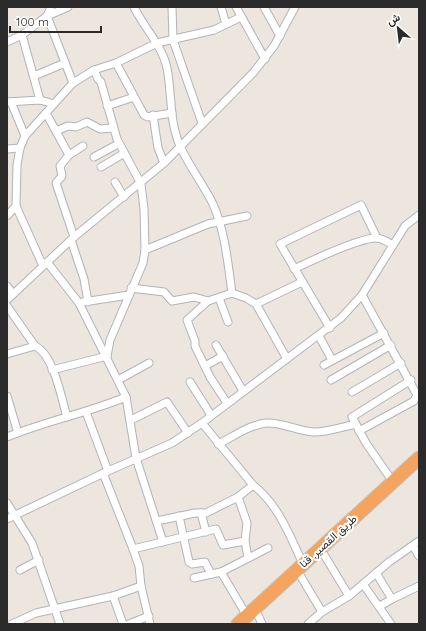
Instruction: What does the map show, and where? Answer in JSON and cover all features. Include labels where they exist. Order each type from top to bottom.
[{"type":"highway","name":"طريق القصير, قنا","points":[[247,616],[393,482],[418,463]]},
{"type":"street","points":[[51,7],[47,16],[73,83]]},
{"type":"street","points":[[7,42],[22,35],[47,16],[68,7]]},
{"type":"street","points":[[134,7],[145,28],[157,43],[167,69],[172,113],[180,145],[207,194],[218,222],[229,268],[232,293]]},
{"type":"street","points":[[172,7],[173,40],[202,123]]},
{"type":"street","points":[[221,7],[226,24]]},
{"type":"street","points":[[236,7],[265,59]]},
{"type":"street","points":[[264,7],[280,36]]},
{"type":"street","points":[[7,300],[72,239],[141,184],[164,163],[202,123],[249,78],[265,59],[280,36],[295,7]]},
{"type":"street","points":[[163,542],[136,458],[131,420],[126,397],[107,356],[79,303],[45,264],[16,206],[20,148],[25,136],[73,83],[94,70],[116,63],[157,43],[214,30],[241,17]]},
{"type":"street","points":[[22,35],[40,100]]},
{"type":"street","points":[[34,76],[66,63]]},
{"type":"street","points":[[116,63],[144,114],[148,116],[172,113]]},
{"type":"street","points":[[94,70],[98,79],[102,82],[118,144],[141,184],[144,209],[145,250],[140,272],[131,288],[110,340],[107,356]]},
{"type":"street","points":[[107,106],[134,97]]},
{"type":"street","points":[[25,136],[9,102],[40,100],[54,104]]},
{"type":"street","points":[[46,113],[70,155]]},
{"type":"street","points":[[153,115],[158,148],[164,163]]},
{"type":"street","points":[[56,131],[68,126],[76,127],[87,122],[100,129],[114,128]]},
{"type":"street","points":[[94,157],[118,144]]},
{"type":"street","points":[[83,146],[70,155],[60,166],[62,176],[56,185],[64,202],[72,239],[84,280],[88,302]]},
{"type":"street","points":[[7,149],[20,148]]},
{"type":"street","points":[[101,167],[123,154]]},
{"type":"street","points":[[115,182],[124,197]]},
{"type":"street","points":[[330,328],[294,270],[280,244],[361,205],[377,238]]},
{"type":"street","points":[[7,216],[16,206]]},
{"type":"street","points":[[7,519],[172,442],[202,423],[243,391],[330,328],[362,295],[405,226],[419,215]]},
{"type":"street","points":[[145,250],[194,229],[247,216]]},
{"type":"street","points":[[294,270],[333,252],[362,241],[377,238],[393,245]]},
{"type":"street","points":[[256,304],[302,282]]},
{"type":"street","points":[[7,286],[13,294]]},
{"type":"street","points":[[131,288],[164,292],[172,301],[194,297],[208,301]]},
{"type":"street","points":[[227,403],[195,346],[195,341],[187,320],[208,301],[232,293],[246,298],[256,304],[287,359]]},
{"type":"street","points":[[79,303],[129,295]]},
{"type":"street","points":[[218,444],[256,425],[266,423],[279,423],[292,428],[313,432],[357,428],[416,398],[416,391],[411,380],[362,295]]},
{"type":"street","points":[[219,298],[228,322]]},
{"type":"street","points":[[7,306],[35,346],[44,352],[52,370],[67,417]]},
{"type":"street","points":[[324,365],[384,333]]},
{"type":"street","points":[[319,336],[332,360]]},
{"type":"street","points":[[216,345],[243,391]]},
{"type":"street","points":[[331,380],[391,345]]},
{"type":"street","points":[[7,354],[35,346]]},
{"type":"street","points":[[52,370],[107,356]]},
{"type":"street","points":[[205,366],[223,356]]},
{"type":"street","points":[[118,380],[149,363]]},
{"type":"street","points":[[352,392],[401,364]]},
{"type":"street","points":[[393,482],[357,428],[352,417],[411,380]]},
{"type":"street","points":[[190,382],[211,415]]},
{"type":"street","points":[[7,396],[18,433]]},
{"type":"street","points":[[7,437],[86,412],[126,397]]},
{"type":"street","points":[[131,420],[167,402],[188,433]]},
{"type":"street","points":[[86,412],[105,472],[133,549],[149,620],[129,624]]},
{"type":"street","points":[[202,423],[218,444],[274,508],[322,612]]},
{"type":"street","points":[[157,521],[201,513],[238,497],[253,485]]},
{"type":"street","points":[[238,497],[247,522],[245,541],[248,558]]},
{"type":"street","points":[[7,503],[16,515],[32,543],[60,624]]},
{"type":"street","points":[[201,513],[206,532]]},
{"type":"street","points":[[179,516],[189,562],[192,564],[205,562],[211,574]]},
{"type":"street","points":[[133,549],[217,529],[223,545],[245,541]]},
{"type":"street","points":[[308,624],[322,612],[349,596],[376,573],[416,544],[419,556]]},
{"type":"street","points":[[194,578],[221,572],[268,548]]},
{"type":"street","points":[[320,548],[349,596]]},
{"type":"street","points":[[20,570],[39,560]]},
{"type":"street","points":[[221,572],[247,616],[262,624]]},
{"type":"street","points":[[376,573],[392,599]]},
{"type":"street","points":[[364,584],[391,624]]},
{"type":"street","points":[[12,624],[36,613],[113,596],[141,586]]},
{"type":"street","points":[[380,606],[419,586]]},
{"type":"street","points":[[113,596],[124,624]]}]
